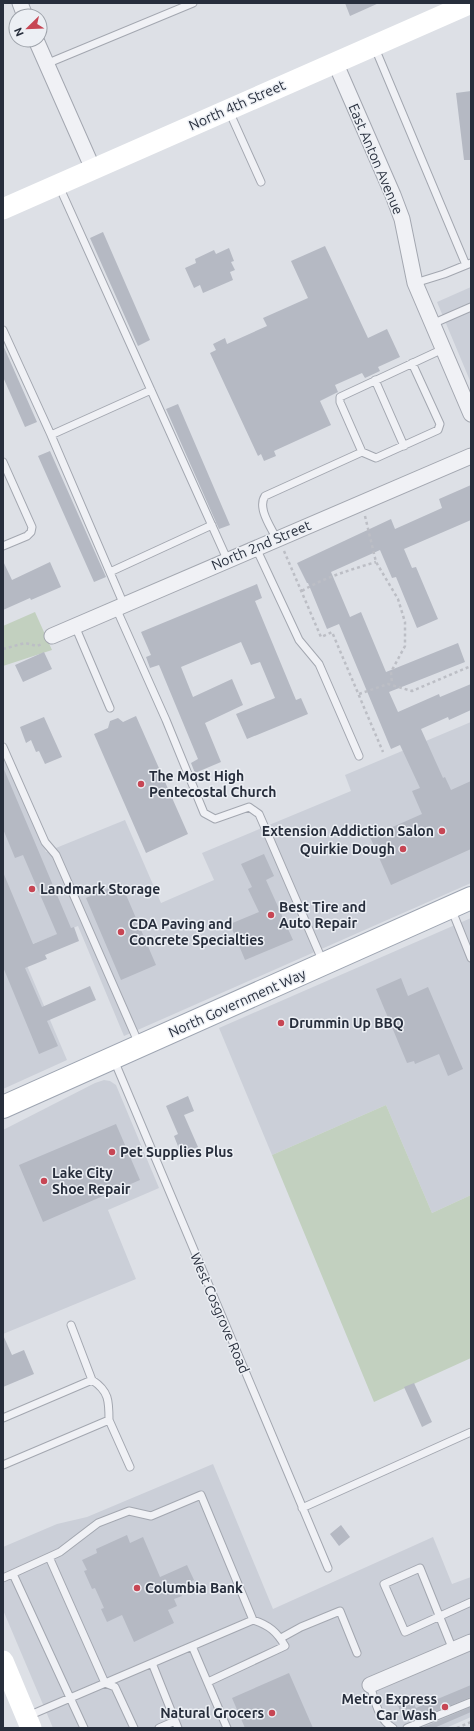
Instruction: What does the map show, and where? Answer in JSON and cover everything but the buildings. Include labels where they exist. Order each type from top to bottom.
[{"type":"main road","name":"North 4th Street","points":[[3,209],[471,3]]},
{"type":"main road","name":"North Government Way","points":[[3,1106],[471,898]]},
{"type":"main road","points":[[3,1661],[29,1722]]},
{"type":"street","points":[[39,48],[93,169]]},
{"type":"street","name":"East Anton Avenue","points":[[335,62],[394,195],[402,219],[415,284],[471,412]]},
{"type":"street","name":"North 2nd Street","points":[[52,636],[256,547],[280,545],[471,456]]},
{"type":"street","points":[[370,1685],[471,1642]]},
{"type":"lane","points":[[46,64],[193,3]]},
{"type":"lane","points":[[373,45],[469,264],[415,284]]},
{"type":"lane","points":[[228,109],[261,182]]},
{"type":"lane","points":[[59,184],[227,559]]},
{"type":"lane","points":[[432,324],[471,307]]},
{"type":"lane","points":[[3,330],[51,435],[110,572],[120,606],[204,813],[215,819],[249,807],[258,814],[324,964]]},
{"type":"lane","points":[[412,363],[440,428],[376,458],[362,452],[340,400],[342,395],[412,363],[443,349]]},
{"type":"lane","points":[[375,380],[404,446]]},
{"type":"lane","points":[[51,435],[151,390]]},
{"type":"lane","points":[[280,545],[262,507],[262,501],[265,496],[362,452]]},
{"type":"lane","points":[[3,462],[32,527],[31,532],[27,536],[3,546]]},
{"type":"lane","points":[[110,572],[212,525]]},
{"type":"lane","points":[[256,547],[299,640],[319,664],[359,756]]},
{"type":"lane","points":[[75,626],[110,708]]},
{"type":"lane","points":[[3,747],[45,842],[56,855],[140,1046]]},
{"type":"lane","points":[[450,908],[471,958]]},
{"type":"lane","name":"West Cosgrove Road","points":[[113,1058],[328,1568]]},
{"type":"lane","points":[[71,1326],[92,1380],[102,1386],[109,1401],[109,1420],[130,1467]]},
{"type":"lane","points":[[3,1418],[92,1380]]},
{"type":"lane","points":[[3,1465],[109,1420]]},
{"type":"lane","points":[[302,1508],[471,1432]]},
{"type":"lane","points":[[3,1578],[60,1552],[98,1523],[129,1512],[151,1516],[202,1495],[253,1620]]},
{"type":"lane","points":[[49,1557],[105,1683],[115,1687],[134,1728]]},
{"type":"lane","points":[[453,1650],[440,1615],[420,1568],[384,1584],[405,1632],[440,1615],[471,1602]]},
{"type":"lane","points":[[12,1574],[84,1728]]},
{"type":"lane","points":[[281,1638],[301,1627],[340,1611],[357,1653]]},
{"type":"lane","points":[[29,1722],[71,1698],[253,1620],[266,1624],[281,1638],[285,1646],[208,1682]]},
{"type":"lane","points":[[192,1646],[227,1728]]},
{"type":"lane","points":[[152,1663],[177,1725],[159,1728]]},
{"type":"lane","points":[[370,1685],[377,1709],[388,1725],[393,1728]]},
{"type":"lane","points":[[407,1728],[471,1702]]},
{"type":"path","points":[[365,514],[376,562],[398,599],[405,622],[405,646],[391,672],[392,684]]},
{"type":"path","points":[[280,545],[321,637],[332,632],[383,752]]},
{"type":"path","points":[[302,592],[315,583],[333,575],[376,562]]},
{"type":"path","points":[[3,649],[25,643],[37,646],[52,636]]},
{"type":"path","points":[[359,694],[381,685],[392,684],[412,691],[471,666]]},
{"type":"path","points":[[457,1728],[471,1722]]},
{"type":"shaded area","points":[[471,287],[471,383],[437,302]]},
{"type":"shaded area","points":[[471,722],[471,883],[124,1036],[78,926],[20,949],[67,1060],[3,1089],[3,753],[46,852],[125,820],[161,903],[214,880],[202,853],[351,791],[345,775]]},
{"type":"shaded area","points":[[471,918],[471,1195],[432,1213],[386,1105],[272,1155],[219,1028]]},
{"type":"shaded area","points":[[104,1080],[110,1081],[116,1085],[159,1188],[108,1210],[136,1279],[3,1334],[3,1130],[95,1083]]},
{"type":"shaded area","points":[[213,1464],[273,1609],[433,1537],[452,1584],[471,1577],[471,1717],[446,1728],[53,1728],[3,1610],[3,1547],[57,1524],[87,1517]]},
{"type":"green space","points":[[35,612],[52,650],[3,666],[3,626]]},
{"type":"green space","points":[[386,1105],[432,1213],[471,1195],[471,1358],[374,1402],[272,1155]]},
{"type":"place","name":"The Most High Pentecostal Church","points":[[141,784]]},
{"type":"place","name":"Extension Addiction Salon","points":[[442,831]]},
{"type":"place","name":"Quirkie Dough","points":[[403,849]]},
{"type":"place","name":"Landmark Storage","points":[[32,889]]},
{"type":"place","name":"Best Tire and Auto Repair","points":[[271,915]]},
{"type":"place","name":"CDA Paving and Concrete Specialties","points":[[121,932]]},
{"type":"place","name":"Drummin Up BBQ","points":[[281,1023]]},
{"type":"place","name":"Pet Supplies Plus","points":[[112,1152]]},
{"type":"place","name":"Lake City Shoe Repair","points":[[44,1181]]},
{"type":"place","name":"Columbia Bank","points":[[137,1588]]},
{"type":"place","name":"Metro Express Car Wash","points":[[445,1707]]},
{"type":"place","name":"Natural Grocers","points":[[272,1713]]}]
